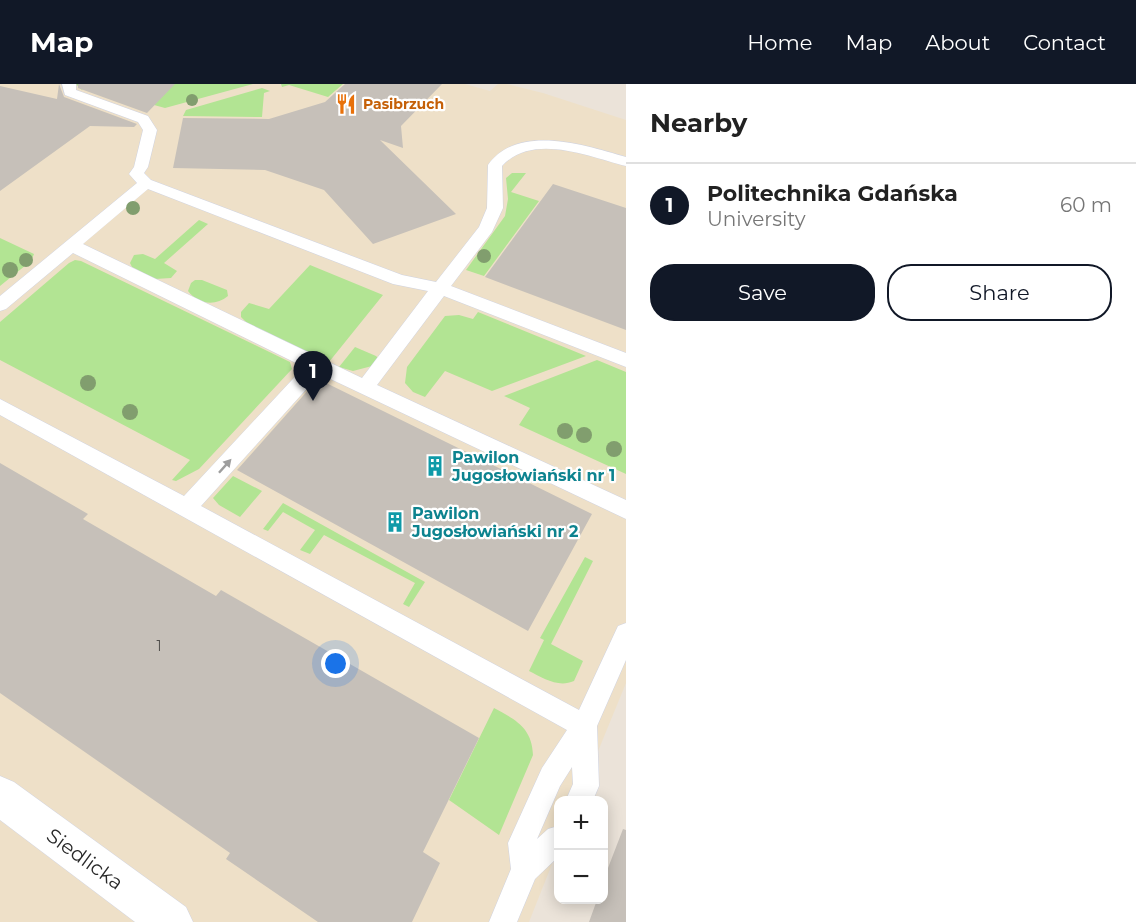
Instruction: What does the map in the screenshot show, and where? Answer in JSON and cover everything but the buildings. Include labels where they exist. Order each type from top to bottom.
[{"type":"street","name":"Siedlicka","points":[[0,796],[171,922]]},
{"type":"lane","points":[[69,84],[70,92],[143,119],[150,130],[141,167],[136,174],[146,183],[399,280],[440,288],[626,360]]},
{"type":"lane","points":[[365,387],[486,228],[495,208],[495,165],[505,154],[522,148],[566,145],[626,162]]},
{"type":"lane","points":[[538,147],[626,174]]},
{"type":"lane","points":[[0,305],[146,183]]},
{"type":"lane","points":[[71,245],[317,365],[626,510]]},
{"type":"lane","points":[[185,509],[317,365]]},
{"type":"lane","points":[[0,406],[585,726]]},
{"type":"lane","points":[[525,869],[522,843],[551,777],[585,726],[626,634]]},
{"type":"lane","points":[[581,796],[586,786],[585,726]]},
{"type":"lane","points":[[502,922],[525,869],[554,843]]},
{"type":"shaded area","points":[[0,84],[465,84],[490,91],[498,84],[507,84],[543,93],[626,120],[626,683],[580,796],[554,796],[554,859],[529,922],[0,922]]},
{"type":"green space","points":[[76,84],[253,84],[165,108],[85,86],[82,90]]},
{"type":"green space","points":[[281,84],[343,84],[328,97],[289,85],[282,87]]},
{"type":"green space","points":[[262,88],[270,91],[264,93],[262,117],[183,116],[186,110]]},
{"type":"green space","points":[[512,173],[526,173],[511,192],[539,201],[484,276],[466,270],[505,216],[508,199],[506,178]]},
{"type":"green space","points":[[199,220],[208,224],[164,263],[177,271],[171,278],[155,279],[132,267],[130,263],[134,255],[143,254],[155,259]]},
{"type":"green space","points":[[0,238],[34,254],[31,261],[0,286]]},
{"type":"green space","points":[[75,260],[290,362],[292,369],[199,469],[176,481],[172,480],[190,460],[0,360],[0,322]]},
{"type":"green space","points":[[310,265],[383,295],[329,362],[248,324],[241,317],[241,312],[249,303],[269,309]]},
{"type":"green space","points":[[195,280],[202,280],[227,290],[228,296],[212,303],[197,299],[188,291]]},
{"type":"green space","points":[[478,312],[586,356],[492,391],[445,371],[425,397],[413,392],[405,383],[407,367],[445,316],[459,315],[473,319]]},
{"type":"green space","points":[[355,347],[378,358],[372,366],[353,371],[339,367]]},
{"type":"green space","points":[[597,360],[626,372],[626,474],[519,425],[530,408],[504,396]]},
{"type":"green space","points":[[233,476],[262,491],[240,517],[219,505],[213,498]]},
{"type":"green space","points":[[283,503],[425,582],[409,607],[403,604],[415,583],[324,535],[310,554],[300,550],[315,530],[283,512],[268,531],[263,529]]},
{"type":"green space","points":[[585,557],[593,561],[551,644],[583,661],[574,681],[556,683],[529,671],[544,640],[540,638]]},
{"type":"green space","points":[[494,708],[516,721],[526,731],[530,738],[533,755],[499,835],[449,800]]},
{"type":"place","name":"Pasibrzuch","points":[[346,104]]},
{"type":"place","name":"Politechnika Gdańska","points":[[313,401]]},
{"type":"place","name":"Pawilon Jugosłowiański nr 1","points":[[435,466]]},
{"type":"place","name":"Pawilon Jugosłowiański nr 2","points":[[395,522]]}]
